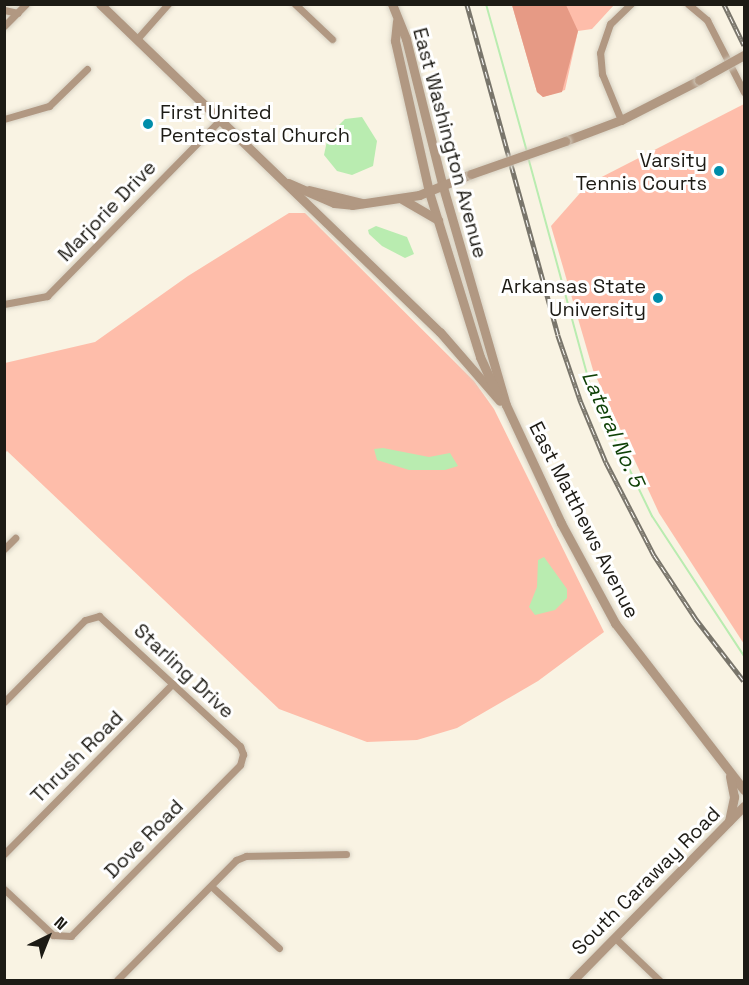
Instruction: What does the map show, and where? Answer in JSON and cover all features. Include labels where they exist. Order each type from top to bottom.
[{"type":"street","points":[[4,26],[26,4]]},
{"type":"street","points":[[100,4],[440,332],[503,403]]},
{"type":"street","points":[[137,39],[168,4]]},
{"type":"street","points":[[296,4],[332,39]]},
{"type":"street","name":"East Washington Avenue","points":[[392,4],[406,39],[443,188],[503,403]]},
{"type":"street","points":[[621,120],[602,74],[600,53],[610,24],[631,4]]},
{"type":"street","points":[[688,4],[707,20],[744,92]]},
{"type":"street","points":[[4,10],[18,13]]},
{"type":"street","name":"East Washington Avenue","points":[[397,21],[395,41],[429,192],[480,357],[503,403]]},
{"type":"street","points":[[284,182],[309,190],[334,203],[402,199],[429,192],[443,188],[471,174],[621,120],[744,55]]},
{"type":"street","points":[[4,119],[49,106],[87,69]]},
{"type":"street","name":"Marjorie Drive","points":[[4,304],[47,296],[221,119]]},
{"type":"street","points":[[402,199],[438,220]]},
{"type":"street","name":"East Matthews Avenue","points":[[503,403],[561,523],[615,623],[744,790]]},
{"type":"street","points":[[4,549],[15,538]]},
{"type":"street","name":"Starling Drive","points":[[4,702],[85,620],[96,616],[107,620],[240,746],[243,756]]},
{"type":"street","name":"Thrush Road","points":[[4,854],[173,683]]},
{"type":"street","name":"Dove Road","points":[[4,889],[53,935],[62,938],[73,935],[240,765],[243,756]]},
{"type":"street","points":[[728,771],[734,797],[728,824]]},
{"type":"street","name":"South Caraway Road","points":[[573,981],[744,806]]},
{"type":"street","points":[[728,824],[744,816]]},
{"type":"street","points":[[117,981],[236,860],[246,856],[346,854]]},
{"type":"street","points":[[211,885],[279,948]]},
{"type":"street","points":[[615,938],[659,981]]},
{"type":"shaded area","points":[[512,5],[614,5],[592,29],[578,31],[565,90],[543,97],[537,92]]},
{"type":"shaded area","points":[[512,5],[566,5],[578,31],[562,92],[543,97],[537,92]]},
{"type":"shaded area","name":"Arkansas State University","points":[[744,104],[744,644],[659,513],[593,370],[551,226],[588,184]]},
{"type":"shaded area","points":[[362,117],[377,141],[373,166],[352,175],[337,171],[324,155],[328,136],[345,119]]},
{"type":"shaded area","points":[[289,213],[305,213],[474,381],[494,409],[604,632],[538,681],[457,728],[417,740],[367,742],[279,709],[7,451],[5,453],[5,363],[95,342],[188,276]]},
{"type":"shaded area","points":[[376,226],[407,237],[414,254],[405,258],[382,246],[369,234],[368,230]]},
{"type":"shaded area","points":[[383,448],[429,457],[450,453],[458,466],[445,470],[409,470],[377,460],[374,449]]},
{"type":"shaded area","points":[[544,557],[567,589],[567,598],[555,610],[535,615],[529,607],[537,587],[538,560]]},
{"type":"waterway","name":"Lateral No. 5","points":[[486,4],[527,152]]},
{"type":"waterway","name":"Lateral No. 5","points":[[528,157],[592,392],[652,516],[744,656]]},
{"type":"railway","points":[[467,4],[558,335],[581,402],[606,462],[654,555],[696,619],[744,681]]},
{"type":"railway","points":[[724,4],[744,45]]},
{"type":"place","name":"First United Pentecostal Church","points":[[148,124]]},
{"type":"place","name":"Varsity Tennis Courts","points":[[719,171]]},
{"type":"place","name":"Arkansas State University","points":[[658,298]]}]
